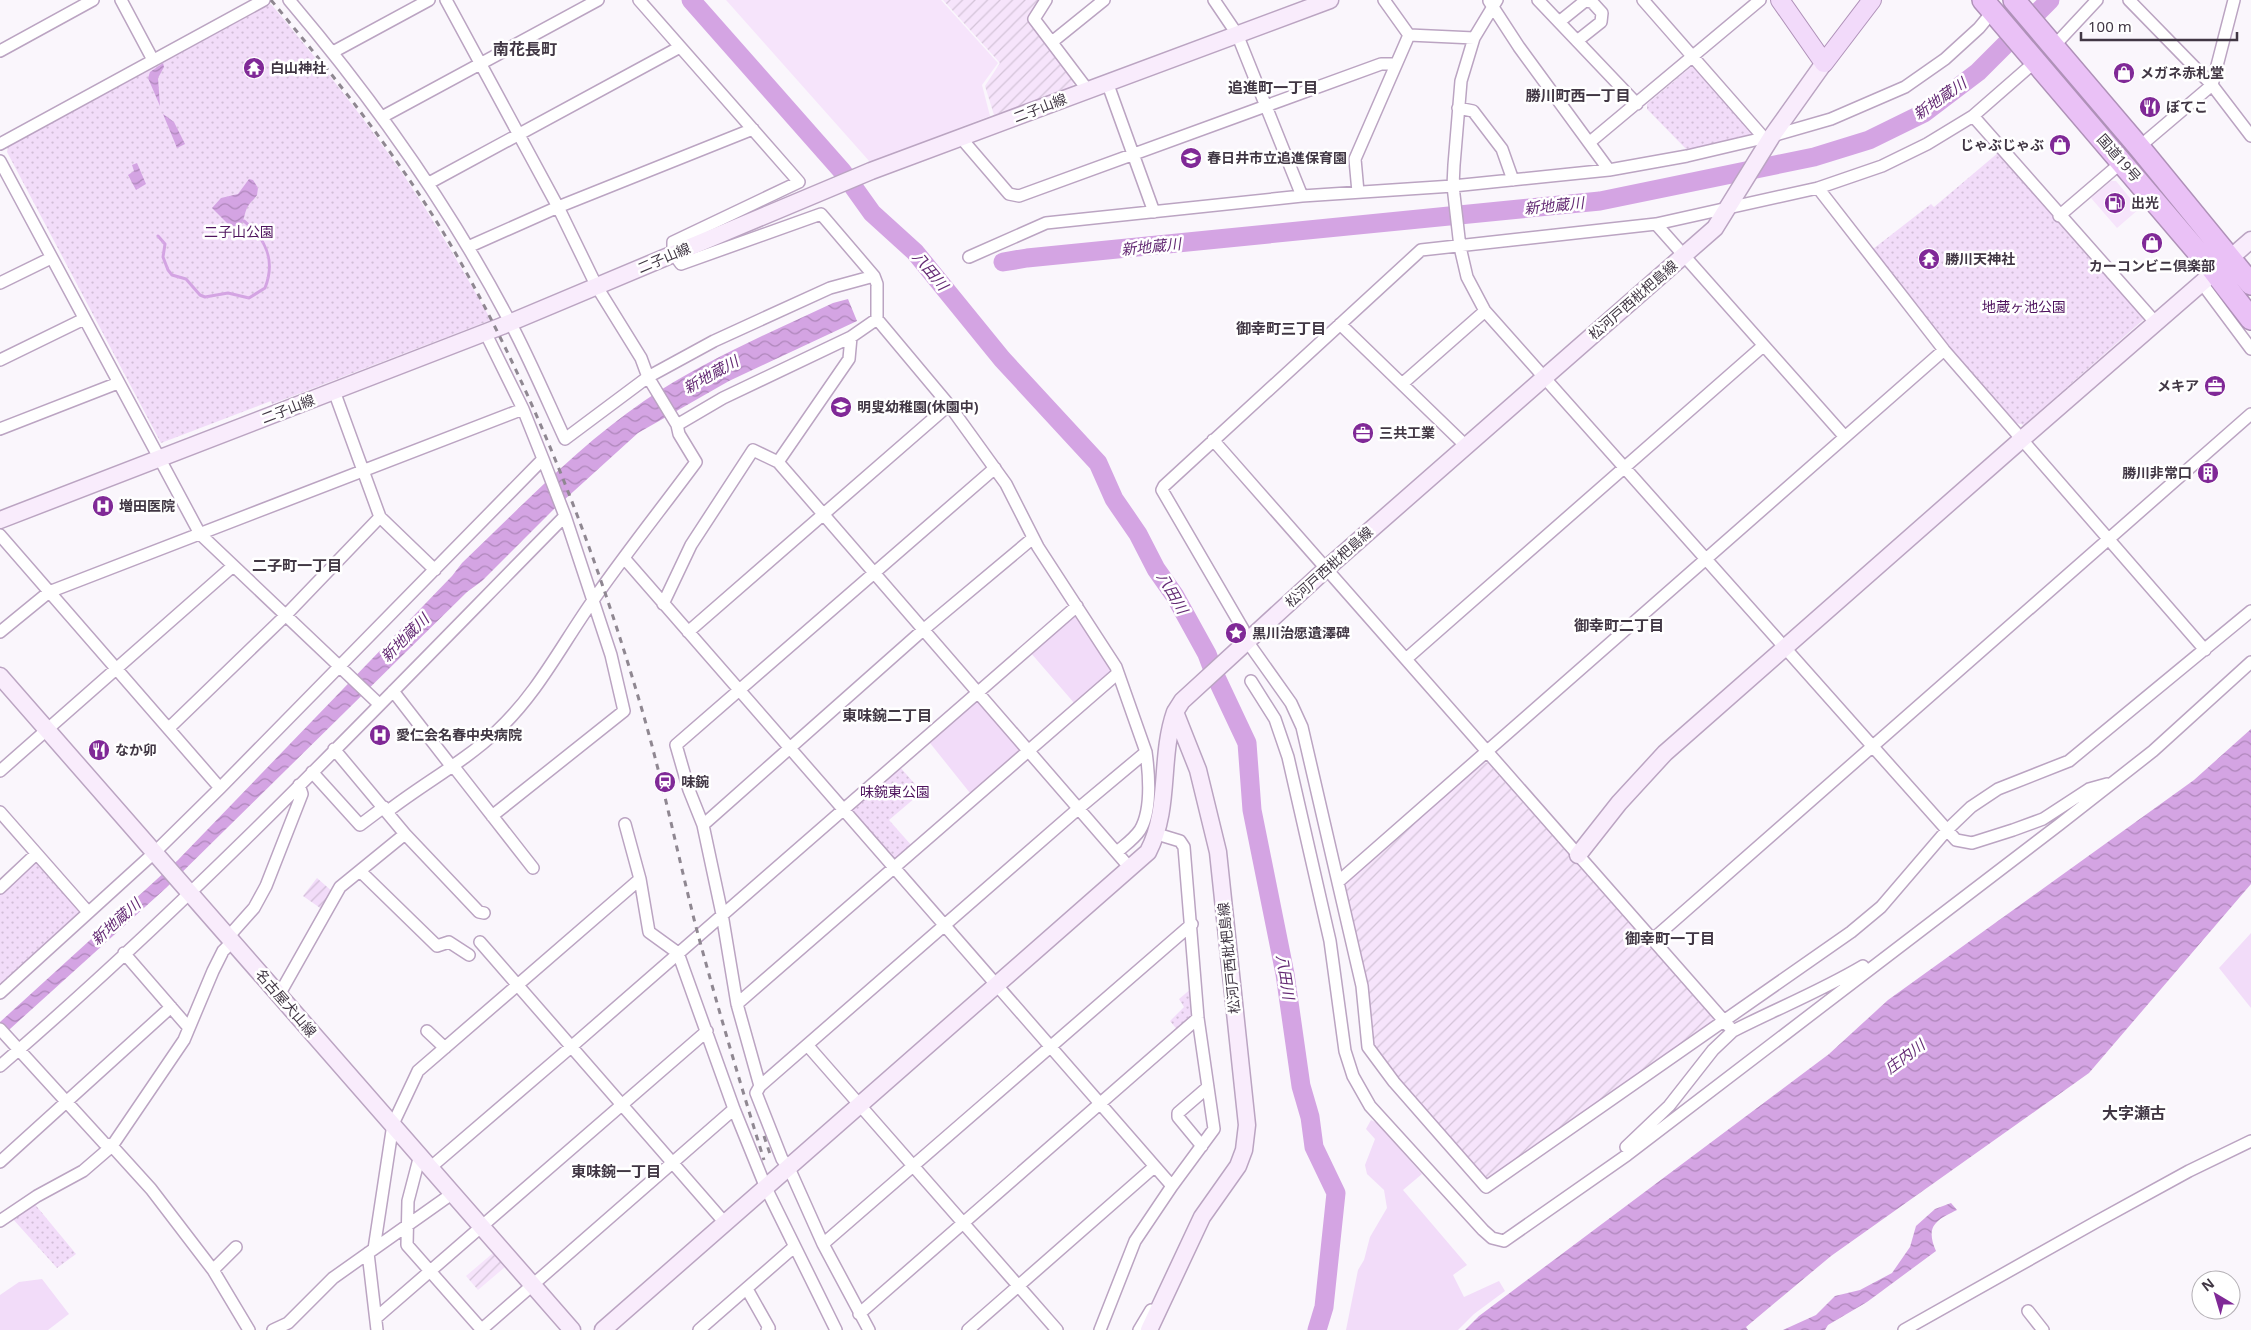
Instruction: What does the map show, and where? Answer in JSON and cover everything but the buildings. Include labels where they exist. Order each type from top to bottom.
[{"type":"highway","name":"国道19号","points":[[2014,0],[2139,147],[2251,284]]},
{"type":"highway","name":"国道19号","points":[[1991,9],[2122,162],[2207,276],[2251,319]]},
{"type":"main road","points":[[1780,0],[1824,63],[1872,0]]},
{"type":"street","points":[[0,51],[93,0]]},
{"type":"street","points":[[120,0],[152,60]]},
{"type":"street","points":[[289,0],[333,52],[429,183],[510,322],[565,439],[650,380],[714,341],[830,288],[874,276]]},
{"type":"street","points":[[333,52],[429,0]]},
{"type":"street","points":[[312,772],[360,825],[453,767],[498,730],[542,680],[594,599],[696,462],[679,434],[676,422],[650,380],[641,358],[597,287],[558,207],[446,0]]},
{"type":"street","points":[[382,117],[598,0]]},
{"type":"street","points":[[639,0],[799,182],[673,242],[673,253],[681,264],[821,214],[874,276],[877,284],[877,320],[949,405],[1006,484],[1033,538],[1102,642],[1118,673],[1146,752],[1146,812],[1141,828],[1117,852]]},
{"type":"street","points":[[1046,0],[1034,19],[1087,90]]},
{"type":"street","points":[[1052,42],[1104,0]]},
{"type":"street","points":[[1214,0],[1237,34],[1264,106],[1302,196]]},
{"type":"street","name":"二子山線","points":[[0,520],[510,322],[597,287],[673,253],[827,191],[868,172],[1330,0]]},
{"type":"street","points":[[1384,0],[1409,35]]},
{"type":"street","points":[[1538,0],[1637,104]]},
{"type":"street","points":[[1559,22],[1585,0],[1592,2],[1602,13],[1601,22],[1577,41]]},
{"type":"street","points":[[1643,0],[1692,58],[1767,140]]},
{"type":"street","points":[[1590,142],[1760,0]]},
{"type":"street","points":[[2051,43],[2098,0]]},
{"type":"street","points":[[2129,0],[2212,85],[2251,136]]},
{"type":"street","points":[[2139,147],[2212,85],[2234,0]]},
{"type":"street","points":[[0,144],[260,1]]},
{"type":"street","points":[[1493,2],[1474,38],[1461,81],[1453,186],[1460,248],[1467,277],[1485,310],[1956,840],[1972,843],[2043,819],[2089,789],[2112,782]]},
{"type":"street","points":[[1493,2],[1519,46],[1609,170]]},
{"type":"street","points":[[969,257],[1046,223],[1302,196],[1453,186],[1609,170],[1767,140],[1831,119],[1905,86],[1946,59],[1980,28],[1991,9]]},
{"type":"street","points":[[1409,35],[1474,38]]},
{"type":"street","points":[[1358,192],[1355,159],[1409,35]]},
{"type":"street","points":[[429,183],[680,47]]},
{"type":"street","points":[[2033,58],[1973,116],[1927,144],[1882,166],[1818,188],[1731,205],[1656,224],[1460,248],[1422,250],[1164,486],[1162,490],[1243,629],[1243,644],[1291,704],[1302,726],[1362,986],[1368,1047],[1394,1082],[1486,1187],[1851,932],[1881,907],[1947,830],[1971,807],[1998,789],[2070,761],[2251,611]]},
{"type":"street","name":"松河戸西枇杷島線","points":[[1149,1330],[1202,1217],[1238,1166],[1244,1150],[1247,1125],[1218,852],[1198,770],[1178,707],[1243,644],[1326,569],[1715,228],[1731,205],[1767,140],[1824,63]]},
{"type":"street","points":[[961,138],[1009,194],[1019,196],[1381,64],[1396,64]]},
{"type":"street","points":[[1107,82],[1154,212]]},
{"type":"street","points":[[1458,108],[1473,111],[1502,149],[1513,180]]},
{"type":"street","points":[[1973,116],[2155,322]]},
{"type":"street","points":[[468,247],[558,207],[753,129]]},
{"type":"street","points":[[0,161],[4,181],[51,258],[200,534],[377,702]]},
{"type":"street","points":[[2060,216],[2122,162]]},
{"type":"street","points":[[1818,188],[1944,350],[2110,538],[2205,650]]},
{"type":"street","points":[[1656,224],[1845,437]]},
{"type":"street","points":[[1578,855],[1619,803],[1665,753],[2207,276],[2251,240]]},
{"type":"street","points":[[0,282],[51,258]]},
{"type":"street","points":[[2207,276],[2251,348]]},
{"type":"street","points":[[1402,384],[1485,310]]},
{"type":"street","points":[[0,360],[84,319]]},
{"type":"street","points":[[676,422],[851,337],[877,320]]},
{"type":"street","points":[[1340,324],[1466,446]]},
{"type":"street","points":[[485,332],[523,409],[565,516],[612,655],[624,711],[492,816]]},
{"type":"street","points":[[778,462],[849,358],[851,337]]},
{"type":"street","points":[[1406,659],[1763,346]]},
{"type":"street","points":[[1338,882],[1944,350]]},
{"type":"street","points":[[0,429],[118,382]]},
{"type":"street","points":[[334,391],[380,517],[435,570]]},
{"type":"street","points":[[688,632],[949,405]]},
{"type":"street","points":[[0,632],[50,592],[523,409]]},
{"type":"street","points":[[1652,940],[2251,414]]},
{"type":"street","points":[[1213,440],[1732,1031]]},
{"type":"street","points":[[664,604],[691,545],[753,450],[778,462],[1130,868]]},
{"type":"street","points":[[0,993],[88,912],[157,854],[220,788],[341,669],[543,459]]},
{"type":"street","points":[[760,1086],[737,1004],[722,914],[703,825],[689,790],[676,745],[872,572],[995,468]]},
{"type":"street","points":[[0,1066],[17,1048],[124,954],[299,785],[377,702],[393,691],[565,516]]},
{"type":"street","points":[[169,728],[285,616],[380,517]]},
{"type":"street","points":[[0,535],[220,788]]},
{"type":"street","points":[[703,825],[923,630],[1033,538]]},
{"type":"street","points":[[624,558],[737,691],[1154,1168],[1172,1186]]},
{"type":"street","points":[[0,770],[232,566]]},
{"type":"street","points":[[734,1109],[481,1330],[407,1245],[408,1201],[426,1161],[571,1047],[1077,606]]},
{"type":"street","points":[[1251,681],[1281,733],[1300,804],[1330,941],[1347,1060],[1370,1106],[1483,1230],[1498,1240],[1504,1241],[1517,1234],[1626,1155],[2153,751],[2251,662]]},
{"type":"street","points":[[737,1004],[1118,673]]},
{"type":"street","name":"名古屋犬山線","points":[[0,676],[572,1330]]},
{"type":"street","points":[[393,691],[533,868]]},
{"type":"street","points":[[603,1330],[861,1106],[1148,852],[1157,834],[1163,809],[1163,771],[1168,734],[1178,707]]},
{"type":"street","points":[[334,749],[405,834],[479,912],[484,913]]},
{"type":"street","points":[[869,1330],[823,1244],[782,1159],[756,1093],[760,1086],[1146,752]]},
{"type":"street","points":[[0,1221],[37,1196],[83,1171],[112,1146],[130,1122],[132,1113],[173,1059],[223,951],[254,908],[266,886],[302,794],[299,785]]},
{"type":"street","points":[[0,812],[88,912]]},
{"type":"street","points":[[625,824],[640,879],[649,932],[678,953],[734,1109],[766,1188],[836,1330]]},
{"type":"street","points":[[279,995],[340,887],[405,834]]},
{"type":"street","points":[[1100,1330],[1135,1241],[1172,1186],[1214,1130],[1198,1018],[1192,924],[1184,847],[1180,841],[1157,834]]},
{"type":"street","points":[[0,888],[36,854]]},
{"type":"street","points":[[360,871],[436,946],[449,942],[468,956]]},
{"type":"street","points":[[376,1324],[371,1251],[393,1124],[418,1071],[640,879]]},
{"type":"street","points":[[823,1244],[1192,924]]},
{"type":"street","points":[[480,942],[725,1223]]},
{"type":"street","points":[[124,954],[189,1028]]},
{"type":"street","points":[[1626,1155],[1626,1147],[1669,1106],[1713,1050],[1732,1031],[1793,1001],[1819,992],[1867,964],[1877,963]]},
{"type":"street","points":[[0,1162],[171,1007]]},
{"type":"street","points":[[859,1314],[1198,1018]]},
{"type":"street","points":[[0,1029],[104,1143],[112,1146],[155,1194],[213,1270],[250,1330]]},
{"type":"street","points":[[427,1031],[445,1048]]},
{"type":"street","points":[[376,1324],[431,1271],[707,1031]]},
{"type":"street","points":[[808,1046],[1058,1330]]},
{"type":"street","points":[[1202,1146],[1178,1117],[1178,1113],[1208,1088]]},
{"type":"street","points":[[1904,1330],[2104,1217],[2189,1171],[2251,1142]]},
{"type":"street","points":[[968,1330],[1154,1168]]},
{"type":"street","points":[[273,1330],[291,1327],[333,1278],[453,1193]]},
{"type":"street","points":[[213,1270],[236,1247]]},
{"type":"street","points":[[699,1330],[794,1248]]},
{"type":"street","points":[[747,1289],[770,1328],[767,1330]]},
{"type":"street","points":[[1139,1330],[1158,1300],[1162,1302]]},
{"type":"street","points":[[2028,1311],[2043,1330]]},
{"type":"shaded area","points":[[726,0],[941,0],[998,63],[982,85],[990,116],[870,162]]},
{"type":"shaded area","points":[[943,0],[1041,0],[1028,20],[1075,80],[1072,87],[994,115],[985,86],[1000,63]]},
{"type":"shaded area","name":"出光","points":[[2111,181],[2116,181],[2139,209],[2117,228],[2091,198]]},
{"type":"shaded area","points":[[1482,762],[1488,763],[1714,1019],[1713,1025],[1490,1179],[1485,1178],[1402,1086],[1372,1045],[1345,888],[1345,883]]},
{"type":"shaded area","points":[[493,1253],[505,1267],[478,1290],[466,1276]]},
{"type":"green space","name":"二子山公園","points":[[271,4],[345,96],[416,193],[491,320],[272,404],[271,401],[161,443],[7,152],[8,146]]},
{"type":"green space","points":[[1691,67],[1696,68],[1754,134],[1753,137],[1689,152],[1647,109],[1647,104]]},
{"type":"green space","name":"地蔵ヶ池公園","points":[[1999,152],[2142,315],[2143,320],[2024,425],[2016,423],[1948,346],[1873,249],[1931,204],[1934,207]]},
{"type":"green space","points":[[1073,617],[1079,617],[1112,668],[1111,673],[1075,704],[1030,652]]},
{"type":"green space","points":[[978,699],[1022,749],[970,793],[930,743]]},
{"type":"green space","name":"味鋺東公園","points":[[899,766],[922,792],[889,820],[912,846],[896,859],[891,859],[850,812],[852,808]]},
{"type":"green space","points":[[33,863],[37,863],[78,910],[78,914],[0,986],[0,893]]},
{"type":"green space","points":[[317,878],[334,893],[323,910],[303,896]]},
{"type":"green space","points":[[2251,933],[2251,1008],[2219,968]]},
{"type":"green space","points":[[1192,988],[1197,1018],[1179,1032],[1170,1021],[1184,1007],[1179,999]]},
{"type":"green space","points":[[1371,1120],[1377,1123],[1422,1174],[1403,1190],[1467,1265],[1453,1275],[1464,1297],[1499,1281],[1505,1291],[1474,1314],[1458,1330],[1346,1330],[1358,1270],[1364,1260],[1370,1237],[1387,1208],[1384,1190],[1367,1174],[1365,1165],[1375,1139],[1366,1129]]},
{"type":"green space","points":[[33,1202],[76,1254],[57,1268],[12,1218]]},
{"type":"green space","points":[[42,1279],[69,1314],[48,1330],[0,1330],[0,1295],[19,1282]]},
{"type":"water","points":[[163,63],[164,67],[158,78],[160,106],[148,78],[150,72]]},
{"type":"water","points":[[163,114],[174,122],[185,144],[177,148]]},
{"type":"water","points":[[137,163],[146,184],[136,190],[128,175],[134,171],[132,165]]},
{"type":"water","points":[[249,179],[253,180],[258,188],[257,195],[248,206],[241,224],[231,227],[212,208],[221,198],[238,194]]},
{"type":"water","points":[[848,299],[857,321],[729,381],[638,433],[553,510],[482,581],[467,592],[166,888],[0,1038],[0,1022],[178,860],[452,576],[462,563],[573,458],[619,419],[689,373],[785,325],[833,303]]},
{"type":"water","name":"庄内川","points":[[2251,729],[2251,884],[2089,1073],[1831,1256],[1746,1327],[1748,1330],[1465,1330],[1479,1316],[1829,1054],[1888,1000],[2194,780]]},
{"type":"water","points":[[1951,1203],[1957,1210],[1938,1221],[1932,1230],[1936,1251],[1867,1302],[1828,1325],[1825,1330],[1783,1330],[1816,1315],[1835,1296],[1860,1290],[1892,1273],[1910,1247],[1916,1226],[1935,1209]]},
{"type":"waterway","name":"八田川","points":[[691,0],[842,171],[872,213],[915,252],[1002,359],[1098,463],[1114,499],[1138,534],[1156,569],[1175,596],[1207,654],[1247,743],[1252,810],[1285,974],[1301,1086],[1310,1117],[1314,1147],[1336,1193],[1324,1307],[1317,1330]]},
{"type":"waterway","name":"新地蔵川","points":[[1003,262],[1027,258],[1600,201],[1814,157],[1869,140],[1924,113],[1978,72],[2050,0]]},
{"type":"waterway","points":[[158,236],[165,244],[163,257],[168,270],[172,275],[186,279],[200,295],[205,297],[228,293],[249,298],[265,288],[268,278],[269,259],[267,251],[258,235],[244,221]]},
{"type":"railway","points":[[271,0],[349,97],[399,164],[422,199],[465,270],[518,374],[542,427],[605,592],[640,703],[696,927],[764,1160]]},
{"type":"railway","points":[[764,1136],[771,1157]]},
{"type":"place","name":"白山神社","points":[[254,68]]},
{"type":"place","name":"メガネ赤札堂","points":[[2124,73]]},
{"type":"place","name":"ぼてこ","points":[[2150,107]]},
{"type":"place","name":"じゃぶじゃぶ","points":[[2060,145]]},
{"type":"place","name":"春日井市立追進保育園","points":[[1191,158]]},
{"type":"place","name":"出光","points":[[2115,203]]},
{"type":"place","name":"カーコンビニ倶楽部","points":[[2152,243]]},
{"type":"place","name":"勝川天神社","points":[[1929,259]]},
{"type":"place","name":"メキア","points":[[2215,386]]},
{"type":"place","name":"明叟幼稚園(休園中)","points":[[841,407]]},
{"type":"place","name":"三共工業","points":[[1363,433]]},
{"type":"place","name":"勝川非常口","points":[[2208,473]]},
{"type":"place","name":"増田医院","points":[[103,506]]},
{"type":"place","name":"黒川治愿遺澤碑","points":[[1236,633]]},
{"type":"place","name":"愛仁会名春中央病院","points":[[380,735]]},
{"type":"place","name":"なか卯","points":[[99,750]]},
{"type":"place","name":"味鋺","points":[[665,782]]},
{"type":"district","name":"南花長町","points":[[525,49]]},
{"type":"district","name":"追進町一丁目","points":[[1273,88]]},
{"type":"district","name":"勝川町西一丁目","points":[[1578,96]]},
{"type":"district","name":"御幸町三丁目","points":[[1281,329]]},
{"type":"district","name":"二子町一丁目","points":[[297,566]]},
{"type":"district","name":"御幸町二丁目","points":[[1619,626]]},
{"type":"district","name":"東味鋺二丁目","points":[[887,716]]},
{"type":"district","name":"御幸町一丁目","points":[[1670,939]]},
{"type":"district","name":"大字瀬古","points":[[2134,1113]]},
{"type":"district","name":"東味鋺一丁目","points":[[616,1172]]}]
